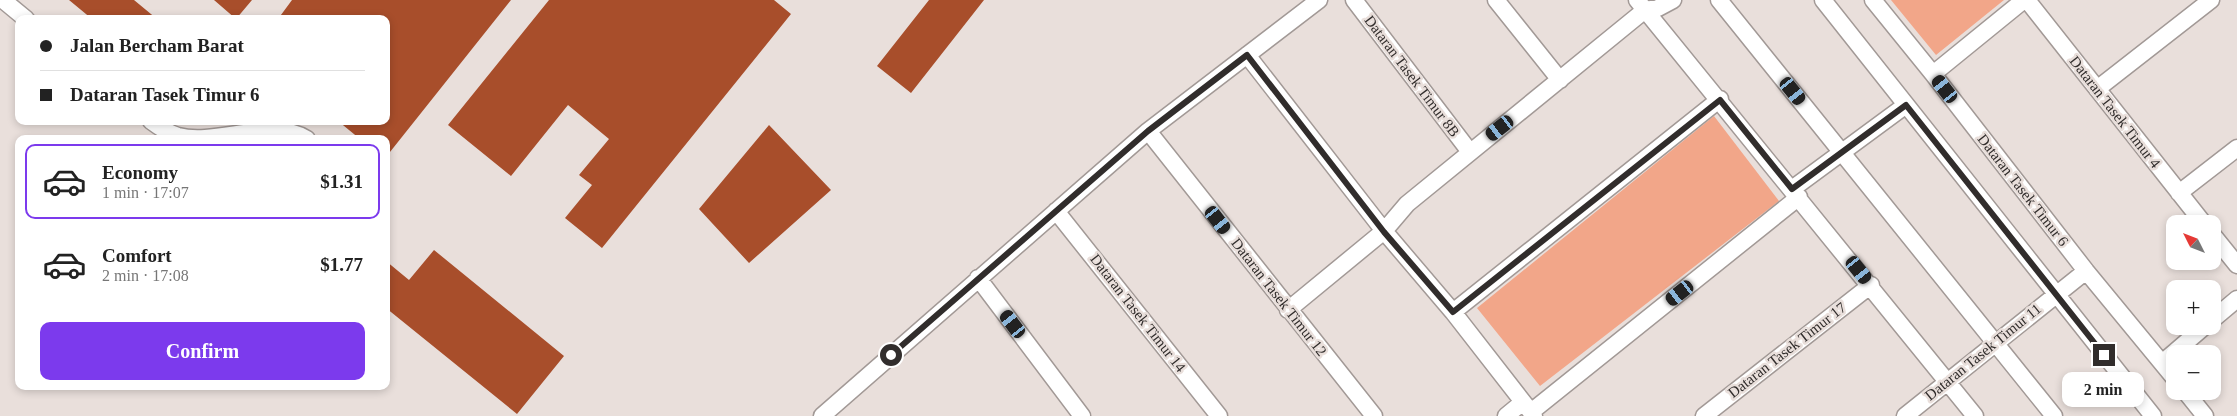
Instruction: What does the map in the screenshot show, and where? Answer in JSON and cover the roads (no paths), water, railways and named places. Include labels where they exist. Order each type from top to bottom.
[{"type":"street","points":[[3,0],[21,15]]},
{"type":"street","points":[[822,416],[1148,131],[1319,0]]},
{"type":"street","name":"Dataran Tasek Timur 8B","points":[[1354,0],[1470,152]]},
{"type":"street","points":[[1496,0],[1560,80]]},
{"type":"street","points":[[1641,5],[1658,8],[1673,0]]},
{"type":"street","points":[[1719,0],[2054,416]]},
{"type":"street","points":[[1823,0],[2055,294],[2154,416]]},
{"type":"street","name":"Dataran Tasek Timur 6","points":[[1873,0],[2086,270],[2166,368]]},
{"type":"street","points":[[1933,74],[2026,0]]},
{"type":"street","name":"Dataran Tasek Timur 4","points":[[2026,0],[2197,215]]},
{"type":"street","points":[[2097,89],[2211,0]]},
{"type":"street","points":[[1288,310],[1384,232],[1406,204],[1560,80],[1641,5]]},
{"type":"street","points":[[1641,5],[1871,285],[1975,416]]},
{"type":"street","points":[[1247,55],[1384,232],[1453,312],[1529,410]]},
{"type":"street","points":[[1453,312],[1720,100]]},
{"type":"street","points":[[1506,416],[1529,410],[1796,193],[1842,152],[1906,105]]},
{"type":"street","points":[[156,125],[176,135]]},
{"type":"street","points":[[223,135],[287,130],[298,135]]},
{"type":"street","name":"Dataran Tasek Timur 12","points":[[1148,131],[1288,310],[1374,416]]},
{"type":"street","points":[[2180,193],[2237,148]]},
{"type":"street","name":"Dataran Tasek Timur 14","points":[[1056,211],[1219,416]]},
{"type":"street","points":[[2221,245],[2237,265]]},
{"type":"street","name":"Dataran Tasek Timur 11","points":[[1905,416],[2086,270]]},
{"type":"street","points":[[978,278],[1082,416]]},
{"type":"street","name":"Dataran Tasek Timur 17","points":[[1704,416],[1871,285]]},
{"type":"street","points":[[2221,312],[2237,299]]},
{"type":"street","points":[[2162,363],[2195,335]]},
{"type":"street","points":[[2192,400],[2205,416]]}]
